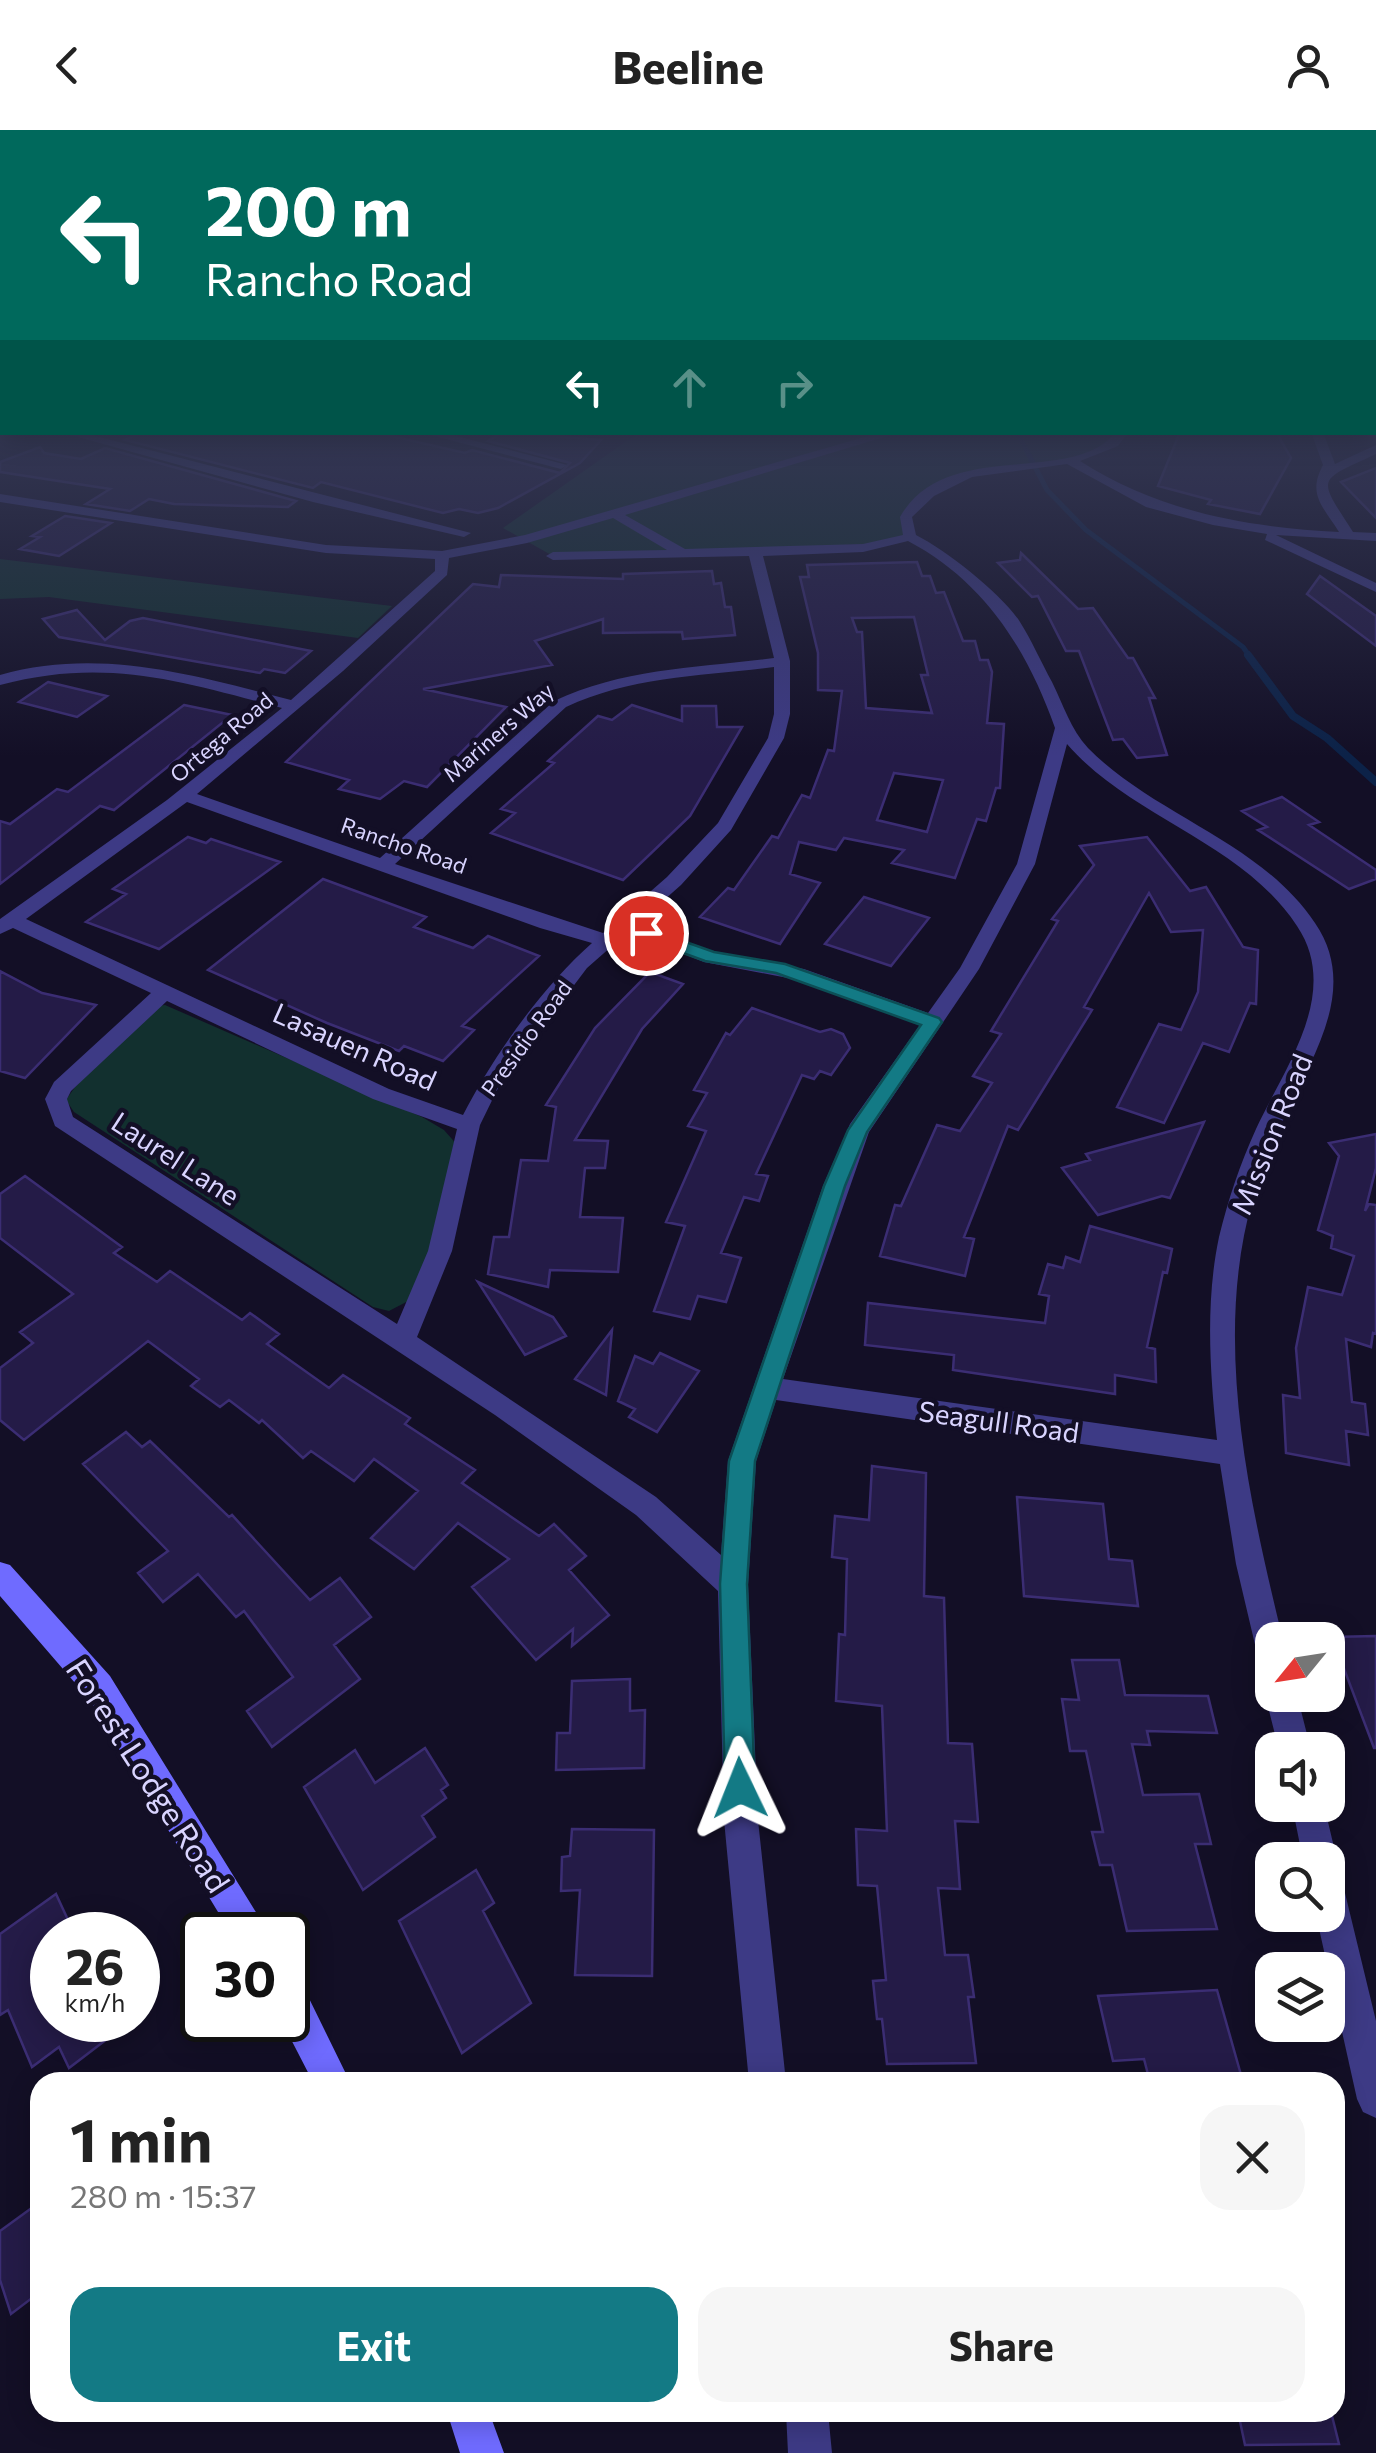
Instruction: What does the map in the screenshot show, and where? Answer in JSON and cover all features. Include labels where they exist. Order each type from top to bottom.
[{"type":"street","points":[[271,540],[326,549],[442,555],[487,550],[521,540]]},
{"type":"street","points":[[660,540],[682,553]]},
{"type":"street","points":[[553,556],[863,548],[899,540]]},
{"type":"street","points":[[765,2072],[742,1820],[733,1584],[742,1461],[835,1186],[858,1130],[969,970],[1026,864],[1065,773],[1062,728],[1052,698],[1012,621],[941,553],[915,540]]},
{"type":"street","points":[[1277,540],[1376,588]]},
{"type":"street","name":"Presidio Road","points":[[469,1125],[492,1079],[514,1047],[605,940],[710,843],[739,804],[776,738],[782,714],[782,661],[755,552]]},
{"type":"street","name":"Ortega Road","points":[[6,924],[186,796],[294,706],[442,572],[442,555]]},
{"type":"street","name":"Mariners Way","points":[[384,864],[560,704],[576,694],[625,679],[782,661]]},
{"type":"street","points":[[0,680],[58,667],[113,666],[294,706]]},
{"type":"street","name":"Mission Road","points":[[1062,728],[1115,778],[1198,831],[1274,889],[1300,916],[1321,954],[1319,1018],[1265,1134],[1242,1195],[1228,1256],[1224,1313],[1232,1454],[1265,1622]]},
{"type":"street","points":[[1065,773],[1115,778]]},
{"type":"street","name":"Rancho Road","points":[[186,796],[546,924],[605,940]]},
{"type":"street","name":"Lasauen Road","points":[[6,924],[164,992],[381,1094],[469,1125]]},
{"type":"street","points":[[625,924],[688,951],[779,968],[932,1022]]},
{"type":"street","name":"Laurel Lane","points":[[164,992],[62,1087],[56,1098],[63,1120],[402,1343]]},
{"type":"street","points":[[469,1125],[440,1251],[402,1343],[646,1506],[733,1584]]},
{"type":"street","name":"Seagull Road","points":[[766,1388],[1232,1454]]},
{"type":"street","name":"Forest Lodge Road","points":[[0,1575],[98,1687],[238,1912]]},
{"type":"street","points":[[1337,1932],[1376,2099]]},
{"type":"street","points":[[310,2038],[327,2072]]},
{"type":"street","points":[[471,2422],[482,2453]]},
{"type":"street","points":[[808,2422],[810,2453]]},
{"type":"green space","points":[[525,540],[897,540],[894,543],[553,556]]},
{"type":"green space","points":[[0,559],[392,606],[358,638],[49,597],[0,599]]},
{"type":"green space","points":[[165,1005],[422,1117],[444,1130],[459,1147],[412,1299],[389,1311],[373,1307],[74,1112],[66,1100],[75,1087],[157,1006]]},
{"type":"building","points":[[34,540],[84,540],[59,556],[20,549]]},
{"type":"building","points":[[1021,553],[1078,609],[1093,608],[1128,658],[1133,658],[1155,698],[1149,698],[1167,755],[1137,758],[1123,739],[1113,740],[1079,651],[1066,651],[1038,596],[1032,597],[998,563],[1020,560]]},
{"type":"building","points":[[917,562],[922,576],[930,576],[936,593],[944,592],[963,641],[975,641],[980,660],[988,660],[992,672],[987,723],[1004,724],[1000,788],[996,788],[986,821],[977,819],[955,878],[892,863],[904,850],[844,838],[836,850],[799,842],[790,874],[820,883],[780,944],[700,917],[728,888],[734,890],[772,836],[778,838],[802,795],[810,798],[828,750],[834,751],[842,691],[818,690],[818,653],[800,577],[809,577],[807,565]],"holes":[[[914,617],[928,675],[921,675],[932,713],[866,708],[862,632],[857,632],[852,618]],[[894,773],[943,780],[927,832],[877,820]]]},
{"type":"building","points":[[712,571],[714,584],[721,583],[725,607],[731,607],[735,635],[683,639],[682,632],[603,633],[603,619],[535,641],[552,665],[423,689],[506,707],[427,787],[404,781],[380,799],[339,789],[349,780],[286,762],[473,584],[499,587],[501,575],[623,579],[623,574]]},
{"type":"building","points":[[1320,576],[1376,616],[1376,646],[1307,594]]},
{"type":"building","points":[[77,610],[105,640],[130,621],[143,618],[311,651],[285,673],[264,669],[260,673],[59,637],[43,619]]},
{"type":"building","points":[[48,682],[107,696],[77,717],[19,702]]},
{"type":"building","points":[[184,705],[232,715],[114,810],[100,806],[0,884],[0,821],[10,824],[57,789],[68,792]]},
{"type":"building","points":[[632,705],[682,721],[682,706],[716,706],[717,727],[742,727],[690,816],[623,880],[491,833],[515,813],[501,809],[554,763],[548,761],[598,716],[612,720]]},
{"type":"building","points":[[1282,797],[1319,822],[1309,825],[1376,870],[1376,879],[1349,889],[1258,830],[1267,827],[1242,811]]},
{"type":"building","points":[[188,837],[206,843],[211,839],[280,862],[159,949],[86,922],[126,894],[113,889]]},
{"type":"building","points":[[1147,837],[1190,891],[1206,887],[1243,947],[1258,950],[1256,1004],[1250,1003],[1229,1052],[1203,1043],[1164,1123],[1117,1107],[1159,1024],[1181,1030],[1198,992],[1203,930],[1171,932],[1149,893],[1084,1007],[1092,1010],[1018,1130],[1008,1126],[964,1237],[974,1239],[965,1276],[880,1256],[895,1205],[901,1206],[937,1125],[960,1131],[992,1083],[973,1076],[1001,1034],[991,1031],[1058,921],[1052,919],[1094,865],[1080,846]]},
{"type":"building","points":[[323,879],[426,917],[414,927],[473,948],[488,936],[539,956],[462,1026],[474,1030],[443,1061],[404,1046],[399,1051],[208,970]]},
{"type":"building","points":[[864,897],[929,918],[891,966],[825,944]]},
{"type":"building","points":[[0,971],[42,993],[96,1005],[25,1078],[0,1071]]},
{"type":"building","points":[[650,972],[683,984],[642,1029],[575,1140],[608,1141],[605,1168],[585,1168],[580,1217],[623,1218],[618,1272],[550,1270],[548,1287],[488,1274],[494,1237],[509,1237],[521,1160],[548,1161],[556,1107],[546,1105],[595,1028]]},
{"type":"building","points":[[752,1008],[820,1032],[831,1029],[843,1034],[850,1048],[831,1075],[820,1071],[814,1079],[802,1075],[756,1174],[768,1176],[759,1201],[744,1197],[721,1253],[741,1258],[726,1302],[698,1296],[690,1319],[654,1311],[685,1226],[666,1222],[706,1131],[688,1126],[707,1093],[694,1090],[726,1033],[730,1035]]},
{"type":"building","points":[[1204,1122],[1170,1198],[1162,1196],[1098,1215],[1062,1168],[1090,1160],[1086,1154]]},
{"type":"building","points":[[1376,1134],[1376,1168],[1365,1211],[1369,1204],[1376,1205],[1376,1334],[1373,1333],[1371,1347],[1346,1339],[1352,1402],[1365,1404],[1368,1435],[1346,1431],[1349,1465],[1286,1453],[1283,1395],[1300,1398],[1296,1348],[1308,1287],[1342,1295],[1354,1256],[1331,1248],[1333,1236],[1318,1230],[1339,1156],[1329,1143]]},
{"type":"building","points":[[25,1176],[122,1247],[114,1253],[157,1282],[170,1271],[242,1320],[250,1313],[279,1334],[267,1344],[329,1388],[343,1375],[410,1418],[405,1424],[475,1470],[462,1483],[539,1536],[554,1524],[586,1556],[569,1570],[609,1615],[572,1646],[573,1629],[536,1660],[472,1587],[509,1559],[458,1523],[414,1569],[371,1538],[418,1491],[374,1459],[354,1481],[311,1451],[303,1458],[262,1420],[259,1423],[229,1400],[220,1407],[191,1386],[199,1379],[148,1341],[24,1440],[0,1420],[0,1368],[33,1343],[20,1332],[73,1294],[0,1238],[0,1194]]},
{"type":"building","points":[[1090,1226],[1172,1249],[1167,1273],[1163,1272],[1147,1347],[1155,1349],[1156,1382],[1115,1375],[1115,1394],[953,1370],[954,1355],[865,1345],[868,1303],[1045,1323],[1049,1296],[1039,1294],[1048,1264],[1063,1268],[1066,1257],[1080,1262]]},
{"type":"building","points":[[478,1282],[553,1317],[566,1336],[525,1355]]},
{"type":"building","points":[[612,1330],[606,1395],[575,1379]]},
{"type":"building","points":[[660,1353],[699,1371],[657,1432],[629,1417],[635,1409],[618,1401],[635,1356],[653,1364]]},
{"type":"building","points":[[126,1432],[142,1447],[150,1441],[229,1517],[232,1515],[310,1600],[340,1578],[371,1617],[334,1645],[360,1679],[272,1747],[247,1711],[293,1677],[244,1611],[236,1617],[198,1574],[163,1602],[138,1573],[168,1551],[83,1464]]},
{"type":"building","points":[[872,1466],[926,1473],[924,1596],[944,1598],[948,1743],[972,1744],[978,1822],[955,1821],[960,1889],[938,1888],[945,1955],[968,1955],[974,1997],[968,1997],[976,2063],[887,2064],[882,2019],[877,2019],[873,1981],[886,1980],[877,1886],[858,1885],[856,1829],[887,1831],[882,1706],[836,1701],[839,1634],[845,1635],[847,1559],[832,1557],[835,1516],[869,1520]]},
{"type":"building","points":[[1017,1497],[1103,1504],[1109,1559],[1132,1561],[1138,1606],[1024,1596]]},
{"type":"building","points":[[1376,1636],[1376,1748],[1345,1671],[1345,1637]]},
{"type":"building","points":[[1072,1660],[1119,1660],[1125,1695],[1208,1696],[1217,1733],[1147,1731],[1150,1745],[1132,1744],[1143,1795],[1199,1794],[1211,1844],[1195,1844],[1217,1929],[1127,1931],[1112,1865],[1100,1865],[1092,1832],[1103,1832],[1086,1751],[1070,1751],[1062,1699],[1079,1700]]},
{"type":"building","points":[[630,1679],[630,1711],[645,1710],[644,1768],[556,1770],[557,1733],[570,1733],[572,1681]]},
{"type":"building","points":[[425,1748],[448,1785],[441,1790],[446,1798],[422,1816],[435,1837],[363,1890],[304,1787],[355,1750],[375,1783]]},
{"type":"building","points":[[572,1829],[654,1830],[652,1976],[575,1975],[580,1890],[561,1891],[562,1857],[570,1856]]},
{"type":"building","points":[[476,1870],[494,1903],[483,1911],[531,2003],[462,2053],[399,1921]]},
{"type":"building","points":[[56,1894],[64,1912],[31,1912]]},
{"type":"building","points":[[30,1913],[30,2042],[103,2042],[69,2068],[59,2047],[32,2067],[8,2010],[0,2015],[0,1934]]},
{"type":"building","points":[[1217,1990],[1240,2072],[1147,2072],[1144,2059],[1113,2061],[1098,1996]]},
{"type":"building","points":[[30,2209],[30,2300],[11,2314],[0,2280],[0,2231]]},
{"type":"building","points":[[1240,2422],[1334,2422],[1339,2444],[1245,2445]]},
{"type":"waterway","points":[[1100,540],[1243,647],[1250,657]]},
{"type":"waterway","points":[[1248,655],[1293,716],[1327,738],[1376,782]]},
{"type":"route","points":[[646,933],[711,958],[779,968],[932,1022],[858,1130],[835,1186],[742,1461],[733,1584],[740,1788]]}]
